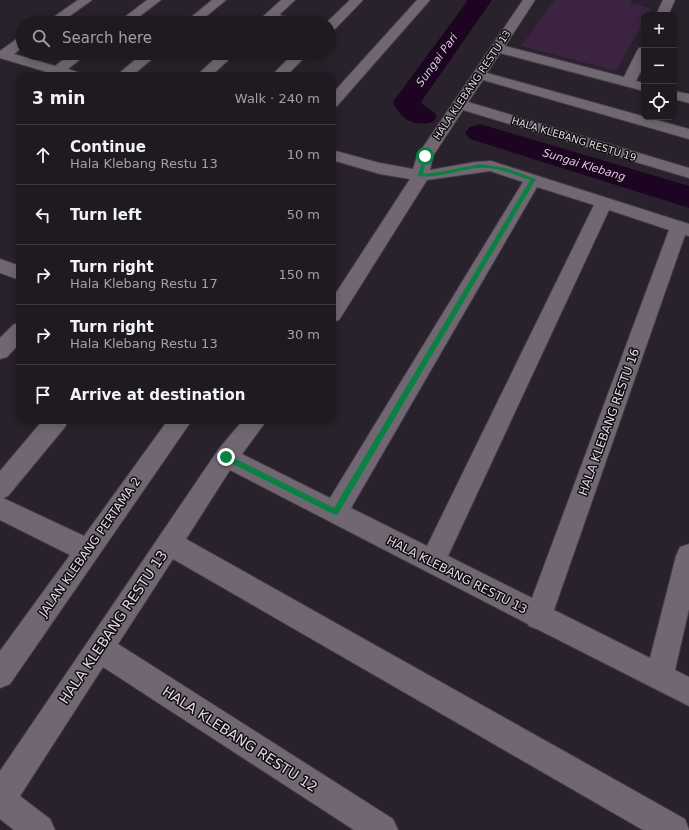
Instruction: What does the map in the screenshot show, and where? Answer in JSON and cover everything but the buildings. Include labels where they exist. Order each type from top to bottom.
[{"type":"street","points":[[62,16],[86,0]]},
{"type":"street","points":[[133,16],[155,0]]},
{"type":"street","points":[[271,16],[289,0]]},
{"type":"street","points":[[336,20],[357,0]]},
{"type":"street","points":[[336,99],[424,0]]},
{"type":"street","name":"HALA KLEBANG RESTU 13","points":[[336,309],[414,189],[420,175],[425,156],[529,0]]},
{"type":"street","points":[[663,12],[669,0]]},
{"type":"street","points":[[198,16],[215,1]]},
{"type":"street","points":[[16,47],[3,55],[16,59]]},
{"type":"street","points":[[496,48],[641,86]]},
{"type":"street","points":[[628,83],[641,57]]},
{"type":"street","points":[[20,60],[60,72]]},
{"type":"street","points":[[57,71],[72,60]]},
{"type":"street","points":[[128,72],[143,60]]},
{"type":"street","points":[[208,72],[221,60]]},
{"type":"street","points":[[282,72],[295,60]]},
{"type":"street","points":[[479,75],[689,134]]},
{"type":"street","name":"HALA KLEBANG RESTU 19","points":[[459,104],[689,173]]},
{"type":"street","points":[[336,156],[367,165],[420,175],[440,174],[480,166],[503,169],[684,229]]},
{"type":"street","points":[[335,512],[533,179]]},
{"type":"street","points":[[432,562],[604,203]]},
{"type":"street","name":"HALA KLEBANG RESTU 16","points":[[538,617],[684,229]]},
{"type":"street","points":[[0,266],[16,272]]},
{"type":"street","points":[[0,351],[16,334]]},
{"type":"street","points":[[0,488],[54,424]]},
{"type":"street","name":"JALAN KLEBANG PERTAMA 2","points":[[0,674],[178,424]]},
{"type":"street","name":"HALA KLEBANG RESTU 13","points":[[0,799],[168,543],[226,457],[253,424]]},
{"type":"street","name":"HALA KLEBANG RESTU 13","points":[[226,457],[538,617],[689,692]]},
{"type":"street","points":[[0,508],[88,551]]},
{"type":"street","points":[[168,543],[674,830]]},
{"type":"street","points":[[659,677],[689,556]]},
{"type":"street","name":"HALA KLEBANG RESTU 12","points":[[99,648],[382,830]]},
{"type":"street","points":[[0,799],[39,830]]},
{"type":"shaded area","points":[[555,0],[632,0],[630,3],[651,8],[649,12],[641,12],[641,26],[616,71],[521,46]]},
{"type":"waterway","name":"Sungai Pari","points":[[423,116],[411,110],[407,102],[480,0]]},
{"type":"waterway","name":"Sungai Klebang","points":[[480,133],[689,197]]},
{"type":"route","points":[[226,457],[335,512],[533,179],[491,166],[471,167],[440,174],[420,175],[421,164],[425,156]]}]
